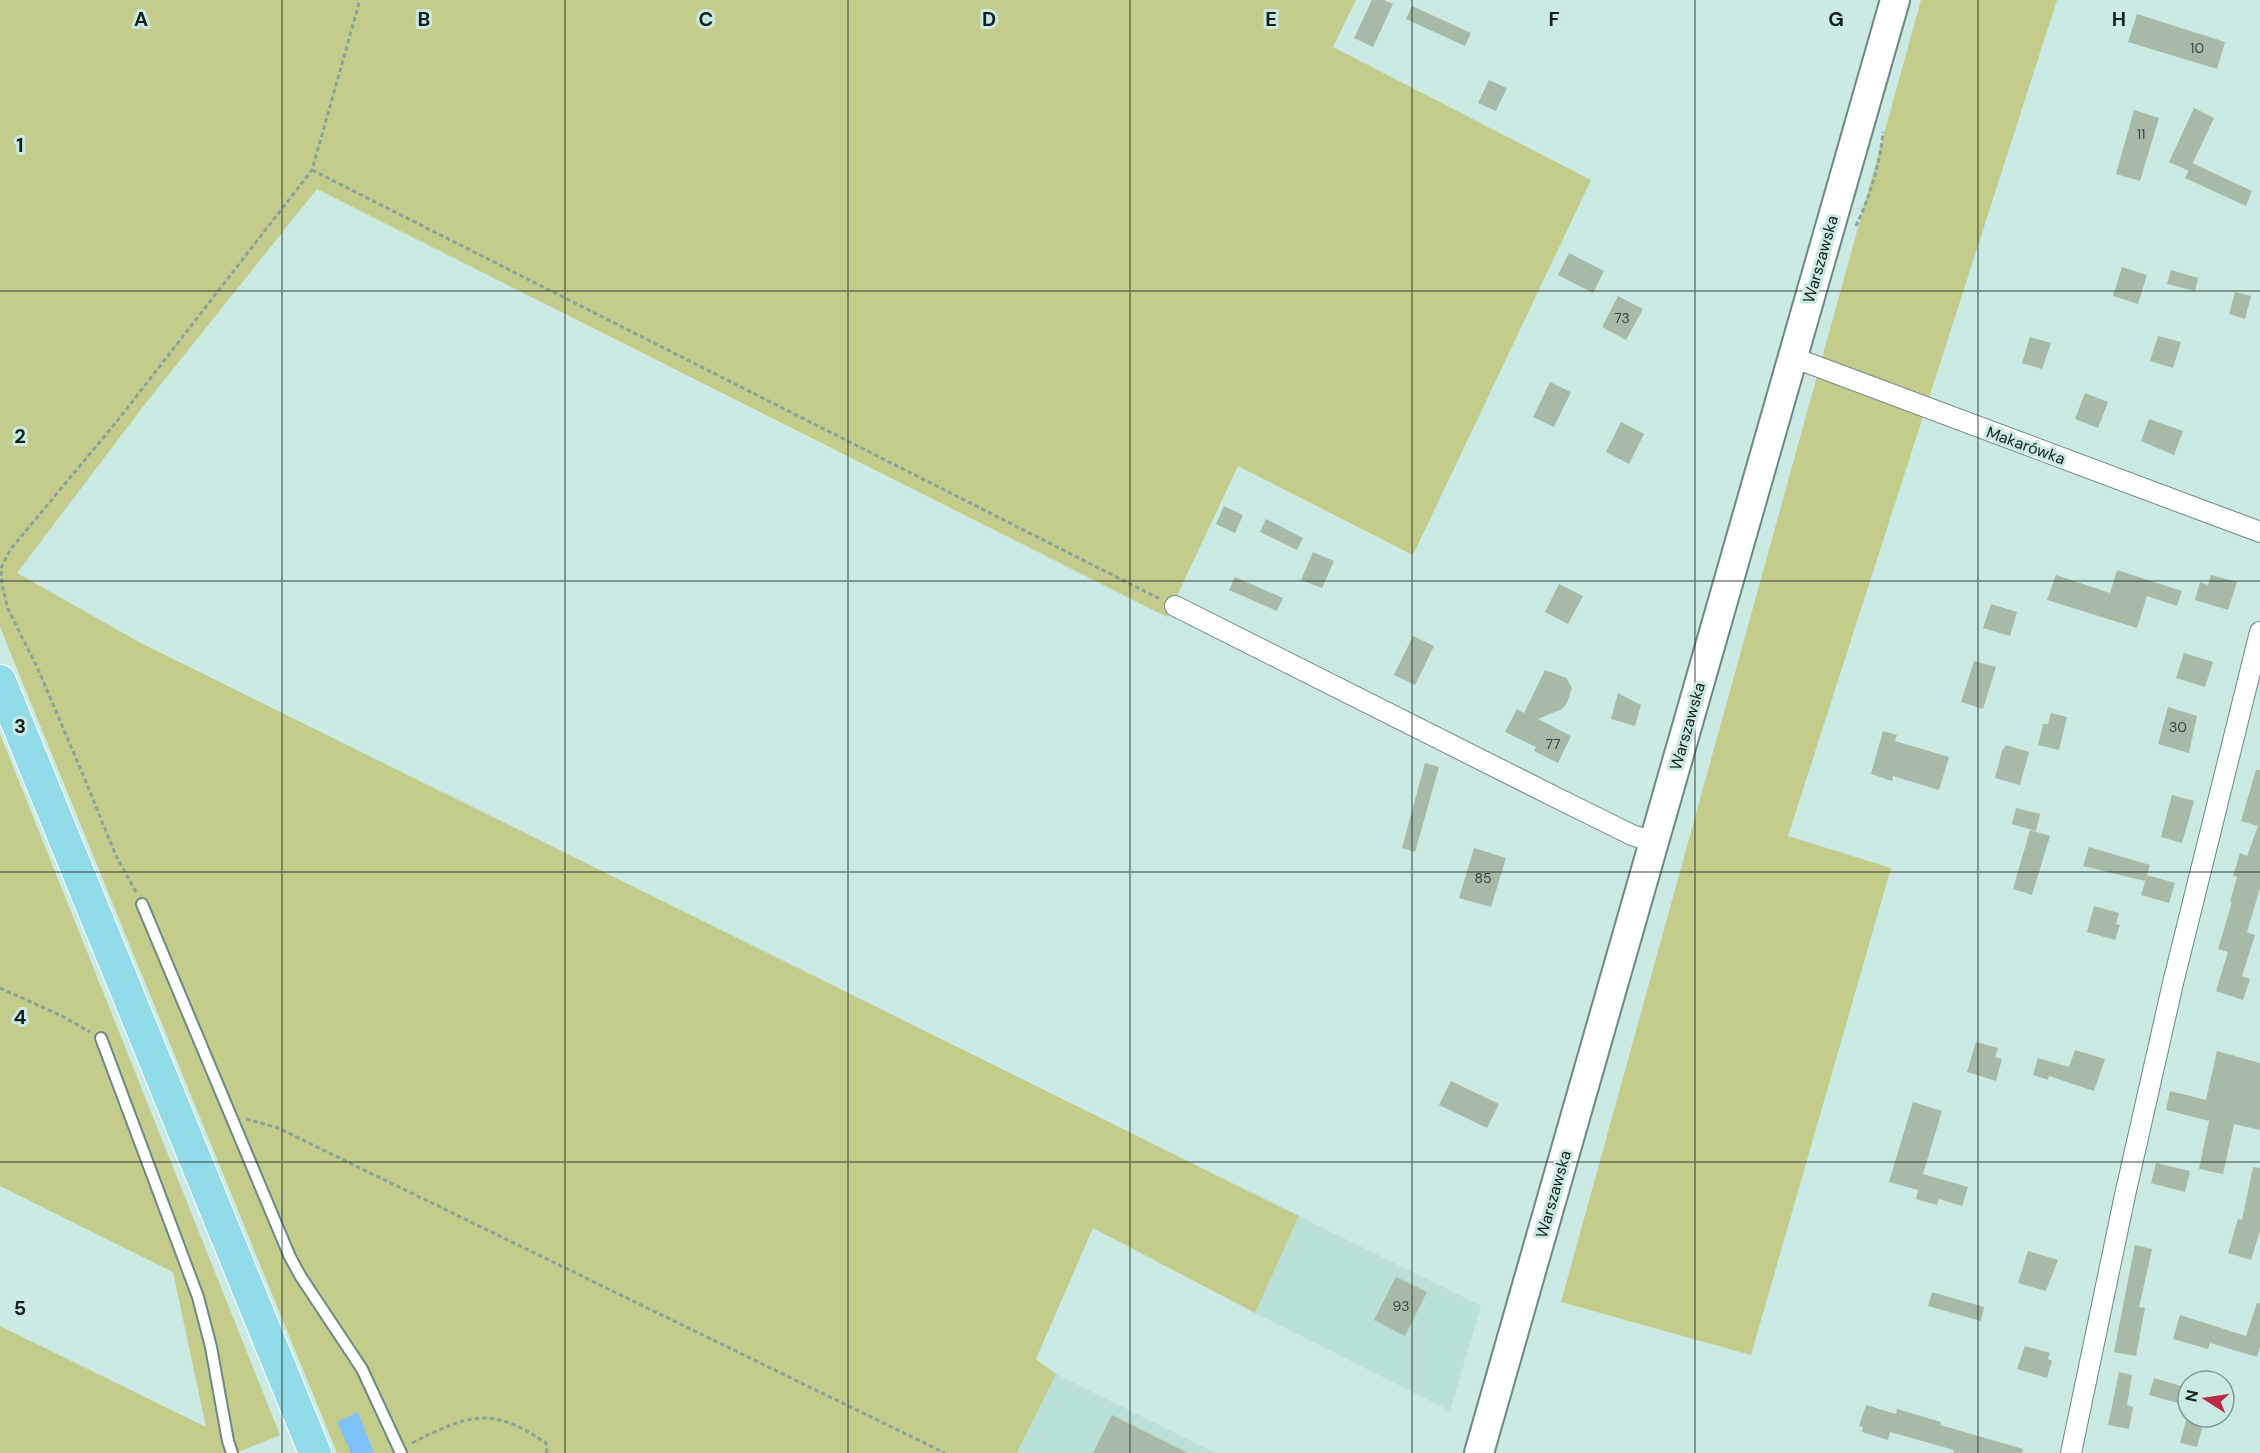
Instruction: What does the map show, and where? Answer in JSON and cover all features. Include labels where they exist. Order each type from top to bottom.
[{"type":"main road","points":[[0,681],[315,1453]]},
{"type":"street","name":"Warszawska","points":[[1479,1453],[1895,0]]},
{"type":"street","name":"Makarówka","points":[[1792,357],[2260,532]]},
{"type":"street","points":[[1174,606],[1580,810],[1632,835],[1653,842]]},
{"type":"street","points":[[2071,1453],[2173,983],[2260,632]]},
{"type":"lane","points":[[142,904],[290,1257],[362,1369],[401,1451]]},
{"type":"lane","points":[[101,1038],[198,1297],[211,1347],[232,1453]]},
{"type":"path","points":[[142,904],[116,856],[42,680],[8,609],[2,585],[1,568],[10,550],[118,420],[312,170],[360,0]]},
{"type":"path","points":[[312,170],[1174,606]]},
{"type":"path","points":[[0,988],[62,1016],[101,1038]]},
{"type":"path","points":[[230,1115],[278,1128],[945,1453]]},
{"type":"path","points":[[401,1451],[440,1429],[472,1418],[499,1418],[526,1429],[546,1443],[547,1453]]},
{"type":"shaded area","points":[[1299,1216],[1481,1306],[1450,1411],[1255,1313]]},
{"type":"shaded area","points":[[1056,1374],[1215,1453],[1017,1453]]},
{"type":"green space","points":[[0,0],[1356,0],[1333,47],[1591,180],[1413,555],[1238,466],[1167,617],[317,189],[142,408],[17,573],[139,642],[1299,1216],[1255,1313],[1093,1228],[1036,1359],[1056,1374],[1017,1453],[337,1453],[0,627]]},
{"type":"green space","points":[[1921,0],[2057,0],[1788,836],[1891,868],[1751,1355],[1561,1302]]},
{"type":"green space","points":[[0,734],[280,1435],[236,1453],[0,1453],[0,1326],[206,1427],[173,1272],[0,1186]]},
{"type":"water","points":[[358,1412],[374,1453],[351,1453],[337,1422]]},
{"type":"building","points":[[1372,0],[1384,0],[1393,4],[1373,47],[1354,38]]},
{"type":"building","points":[[1412,6],[1471,33],[1465,46],[1406,19]]},
{"type":"building","points":[[2137,14],[2225,42],[2217,69],[2128,42]]},
{"type":"building","points":[[1489,80],[1507,88],[1496,111],[1478,103]]},
{"type":"building","points":[[2194,108],[2214,118],[2189,171],[2169,162]]},
{"type":"building","points":[[2134,110],[2159,118],[2140,181],[2116,174]]},
{"type":"building","points":[[2192,163],[2252,191],[2246,206],[2185,178]]},
{"type":"building","points":[[1569,253],[1604,271],[1593,293],[1558,275]]},
{"type":"building","points":[[2122,267],[2147,275],[2138,304],[2113,296]]},
{"type":"building","points":[[2171,270],[2198,278],[2195,291],[2167,284]]},
{"type":"building","points":[[2235,292],[2251,296],[2245,319],[2229,314]]},
{"type":"building","points":[[1618,296],[1643,309],[1626,340],[1602,327]]},
{"type":"building","points":[[2158,336],[2181,342],[2173,368],[2150,361]]},
{"type":"building","points":[[2030,337],[2051,343],[2042,369],[2022,363]]},
{"type":"building","points":[[1550,382],[1571,392],[1554,427],[1533,417]]},
{"type":"building","points":[[2085,393],[2108,402],[2098,428],[2075,419]]},
{"type":"building","points":[[2149,419],[2183,431],[2174,455],[2141,441]]},
{"type":"building","points":[[1621,422],[1644,434],[1629,464],[1606,452]]},
{"type":"building","points":[[1224,506],[1243,515],[1235,533],[1216,524]]},
{"type":"building","points":[[1266,519],[1303,538],[1297,550],[1260,532]]},
{"type":"building","points":[[1313,552],[1334,561],[1322,588],[1301,580]]},
{"type":"building","points":[[2117,570],[2182,591],[2177,606],[2147,596],[2137,628],[2047,600],[2056,575],[2110,593]]},
{"type":"building","points":[[2211,575],[2237,582],[2228,610],[2195,600],[2200,582],[2208,585]]},
{"type":"building","points":[[1235,577],[1283,598],[1277,611],[1229,590]]},
{"type":"building","points":[[1559,584],[1583,596],[1568,624],[1545,612]]},
{"type":"building","points":[[1991,604],[2017,612],[2010,636],[1983,628]]},
{"type":"building","points":[[1413,636],[1434,646],[1415,685],[1394,675]]},
{"type":"building","points":[[2184,653],[2213,662],[2205,687],[2176,678]]},
{"type":"building","points":[[1974,661],[1996,667],[1983,709],[1961,702]]},
{"type":"building","points":[[1545,670],[1566,678],[1572,688],[1567,703],[1562,709],[1538,719],[1571,736],[1558,763],[1534,751],[1536,747],[1505,732],[1517,709],[1524,713]]},
{"type":"building","points":[[1618,693],[1641,705],[1635,726],[1611,719]]},
{"type":"building","points":[[2168,707],[2197,716],[2189,753],[2158,744]]},
{"type":"building","points":[[2051,713],[2067,717],[2059,750],[2038,745],[2043,724],[2048,724]]},
{"type":"building","points":[[1883,731],[1897,735],[1895,741],[1949,757],[1939,790],[1893,776],[1892,781],[1871,774]]},
{"type":"building","points":[[2006,745],[2029,752],[2020,785],[1995,778],[2002,751]]},
{"type":"building","points":[[1425,763],[1439,767],[1415,852],[1402,848]]},
{"type":"building","points":[[2256,770],[2260,770],[2260,888],[2247,932],[2255,935],[2242,976],[2250,979],[2243,1000],[2216,991],[2228,952],[2218,949],[2232,902],[2230,902],[2237,877],[2233,876],[2240,853],[2247,856],[2258,826],[2241,821]]},
{"type":"building","points":[[2172,795],[2194,801],[2182,843],[2161,837]]},
{"type":"building","points":[[2016,808],[2040,814],[2036,831],[2012,824]]},
{"type":"building","points":[[2030,830],[2050,836],[2032,895],[2013,889]]},
{"type":"building","points":[[2089,847],[2150,865],[2145,881],[2083,866]]},
{"type":"building","points":[[1474,848],[1506,858],[1491,907],[1459,898]]},
{"type":"building","points":[[2147,875],[2175,883],[2169,903],[2141,895]]},
{"type":"building","points":[[2094,906],[2119,913],[2116,924],[2120,925],[2115,940],[2087,932]]},
{"type":"building","points":[[1976,1042],[1998,1048],[1995,1057],[2002,1059],[1996,1081],[1967,1072]]},
{"type":"building","points":[[2075,1050],[2105,1059],[2094,1091],[2049,1076],[2048,1080],[2033,1075],[2038,1058],[2069,1067]]},
{"type":"building","points":[[2217,1051],[2260,1063],[2260,1130],[2234,1124],[2223,1174],[2199,1169],[2209,1121],[2166,1110],[2170,1091],[2206,1100]]},
{"type":"building","points":[[1451,1081],[1499,1104],[1487,1128],[1439,1105]]},
{"type":"building","points":[[1913,1102],[1942,1111],[1923,1174],[1968,1187],[1962,1206],[1939,1199],[1937,1205],[1916,1199],[1918,1190],[1889,1182]]},
{"type":"building","points":[[2156,1163],[2190,1171],[2185,1192],[2151,1183]]},
{"type":"building","points":[[2253,1167],[2260,1168],[2260,1231],[2251,1260],[2228,1253],[2238,1219],[2242,1220]]},
{"type":"building","points":[[2135,1245],[2152,1249],[2139,1307],[2145,1308],[2136,1356],[2114,1352]]},
{"type":"building","points":[[2028,1251],[2058,1260],[2046,1291],[2018,1283]]},
{"type":"building","points":[[1396,1277],[1427,1292],[1405,1336],[1374,1320]]},
{"type":"building","points":[[1932,1292],[1984,1307],[1981,1321],[1928,1306]]},
{"type":"building","points":[[2257,1303],[2260,1303],[2260,1347],[2257,1357],[2210,1343],[2208,1349],[2173,1339],[2180,1315],[2246,1336]]},
{"type":"building","points":[[2025,1346],[2050,1353],[2048,1359],[2052,1361],[2047,1378],[2017,1369]]},
{"type":"building","points":[[2119,1372],[2132,1375],[2127,1405],[2133,1407],[2129,1429],[2108,1425]]},
{"type":"building","points":[[2154,1378],[2176,1384],[2176,1403],[2149,1395]]},
{"type":"building","points":[[1866,1405],[1896,1414],[1897,1409],[1941,1422],[1940,1425],[2023,1449],[2022,1453],[1953,1453],[1954,1450],[1890,1432],[1888,1440],[1862,1432],[1863,1427],[1859,1426]]},
{"type":"building","points":[[1112,1415],[1188,1453],[1093,1453]]},
{"type":"building","points":[[2184,1429],[2202,1429],[2197,1447],[2180,1443]]}]
